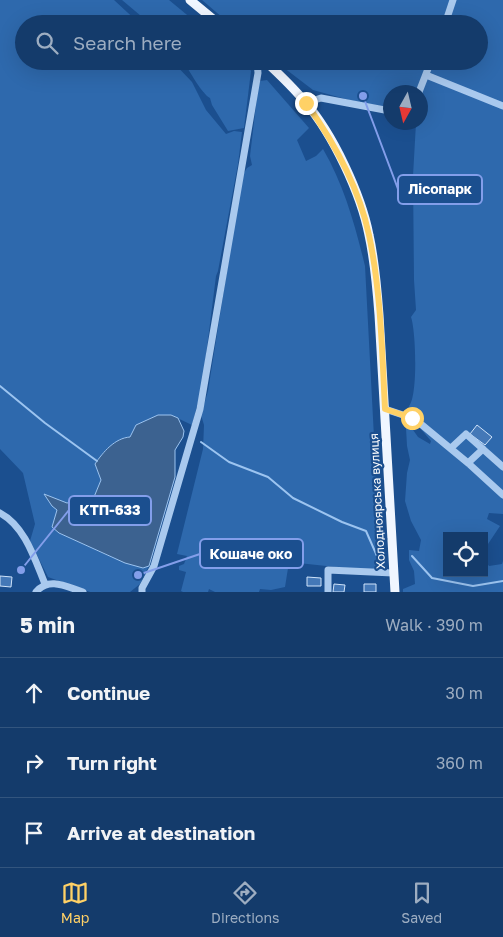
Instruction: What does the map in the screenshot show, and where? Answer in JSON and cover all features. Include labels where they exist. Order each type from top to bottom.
[{"type":"main road","points":[[190,0],[208,15]]},
{"type":"main road","name":"Холодноярська вулиця","points":[[274,70],[306,103],[325,130],[348,172],[369,234],[376,274],[395,592]]},
{"type":"street","points":[[448,15],[454,0]]},
{"type":"street","points":[[141,591],[154,566],[200,409],[258,70]]},
{"type":"street","points":[[422,85],[428,70]]},
{"type":"street","points":[[426,75],[503,106]]},
{"type":"street","points":[[306,103],[320,98],[383,110]]},
{"type":"street","points":[[385,409],[412,418],[451,448],[503,495]]},
{"type":"street","points":[[451,448],[466,434],[503,467]]},
{"type":"street","points":[[468,463],[483,449]]},
{"type":"street","points":[[0,513],[17,528],[26,540],[45,584]]},
{"type":"street","points":[[328,592],[328,570],[393,573]]},
{"type":"street","points":[[36,592],[45,584],[53,583],[83,592]]},
{"type":"shaded area","points":[[0,0],[114,0],[130,15],[15,15],[15,70],[181,70],[192,82],[206,110],[226,134],[234,131],[242,132],[238,164],[216,276],[202,387],[192,425],[171,415],[158,415],[136,425],[130,437],[114,443],[95,464],[101,480],[95,497],[67,503],[45,495],[52,506],[58,510],[52,527],[59,533],[111,557],[143,568],[149,566],[140,584],[130,592],[90,592],[48,577],[30,541],[35,524],[23,473],[0,449]]},
{"type":"shaded area","points":[[122,0],[169,0],[187,15],[140,15]]},
{"type":"shaded area","points":[[202,0],[503,0],[503,514],[489,513],[487,519],[500,526],[488,544],[488,532],[443,532],[443,577],[488,577],[488,565],[502,564],[503,561],[503,592],[403,592],[403,589],[415,584],[414,571],[409,560],[409,550],[419,551],[421,540],[411,521],[405,501],[410,460],[406,428],[411,427],[418,437],[430,444],[431,441],[414,421],[409,406],[412,400],[415,377],[415,349],[411,317],[416,310],[413,176],[416,130],[428,130],[428,85],[383,85],[383,107],[313,90],[287,70],[488,70],[488,15],[220,15]]},
{"type":"shaded area","points":[[189,70],[250,70],[244,128],[228,131],[212,105],[210,98]]},
{"type":"shaded area","points":[[267,80],[309,128],[297,140],[306,161],[316,156],[323,149],[337,177],[348,206],[365,266],[379,561],[373,571],[289,562],[285,587],[271,590],[260,589],[259,592],[215,592],[209,589],[208,592],[183,592],[181,591],[186,572],[179,570],[179,566],[184,564],[187,556],[177,554],[203,449],[204,425],[201,415],[208,391],[242,176],[247,168],[252,165],[250,156],[258,88],[260,81]]},
{"type":"shaded area","points":[[158,415],[171,415],[178,418],[184,431],[183,437],[175,450],[175,477],[149,566],[143,568],[125,563],[59,533],[52,527],[57,510],[44,494],[67,503],[94,497],[101,480],[95,464],[102,455],[114,443],[130,437],[136,425]]},
{"type":"building","points":[[477,425],[492,437],[485,445],[470,434]]},
{"type":"building","points":[[0,576],[12,577],[11,587],[0,586]]},
{"type":"building","points":[[307,577],[321,578],[321,586],[307,586]]},
{"type":"building","points":[[334,584],[345,585],[344,592],[333,592]]},
{"type":"building","points":[[364,584],[376,584],[376,592],[364,592]]},
{"type":"waterway","points":[[0,386],[45,423],[97,461]]},
{"type":"waterway","points":[[201,442],[229,462],[268,477],[293,498],[342,522],[366,531],[377,556]]},
{"type":"waterway","points":[[412,556],[432,578],[473,586],[503,581]]},
{"type":"place","name":"Лісопарк","points":[[363,96]]},
{"type":"place","name":"КТП-633","points":[[21,570]]},
{"type":"place","name":"Кошаче око","points":[[138,575]]},
{"type":"route","points":[[306,103],[325,130],[348,172],[369,234],[376,274],[385,409],[412,418]]}]
